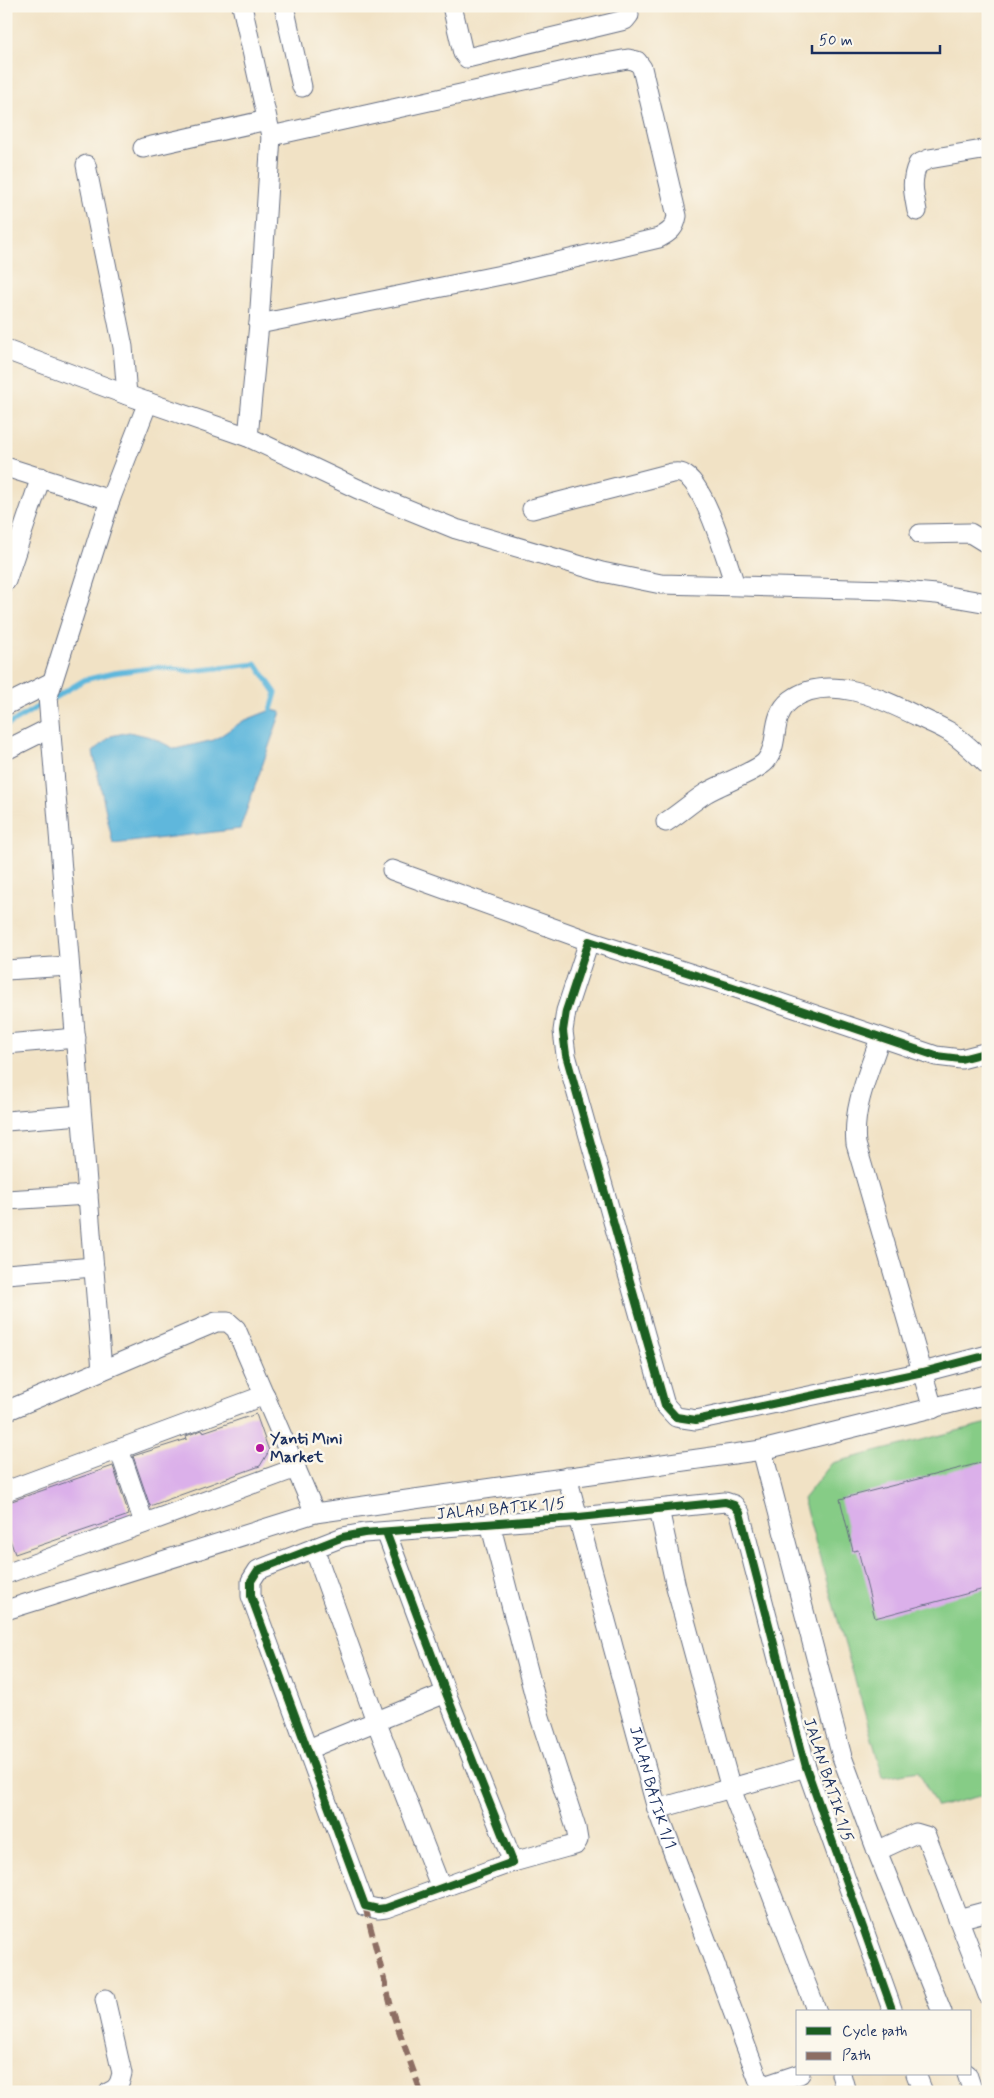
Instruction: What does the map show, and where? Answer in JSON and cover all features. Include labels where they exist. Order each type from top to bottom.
[{"type":"street","points":[[242,6],[269,128],[259,324],[248,437]]},
{"type":"street","points":[[284,6],[302,88]]},
{"type":"street","points":[[452,6],[463,53],[467,58],[625,20],[629,15],[627,6]]},
{"type":"street","points":[[143,148],[269,128],[628,59],[637,61],[642,68],[677,216],[676,226],[670,232],[660,238],[511,273],[259,324]]},
{"type":"street","points":[[917,211],[912,185],[918,164],[929,159],[988,149]]},
{"type":"street","points":[[86,165],[123,347],[127,395]]},
{"type":"street","points":[[6,350],[248,437],[358,489],[447,526],[539,555],[602,572],[661,584],[891,590],[936,594],[988,603]]},
{"type":"street","points":[[102,1370],[50,704],[110,500],[148,402]]},
{"type":"street","points":[[6,467],[110,500]]},
{"type":"street","points":[[532,509],[672,473],[683,473],[693,482],[709,511],[735,585]]},
{"type":"street","points":[[6,581],[41,477]]},
{"type":"street","points":[[920,534],[970,533],[988,544]]},
{"type":"street","points":[[666,822],[707,792],[766,762],[772,750],[777,719],[781,709],[792,699],[807,692],[826,689],[850,689],[884,700],[937,725],[960,740],[988,766]]},
{"type":"street","points":[[6,705],[50,704]]},
{"type":"street","points":[[6,750],[50,704]]},
{"type":"street","points":[[392,870],[589,941],[730,986],[936,1056],[961,1059],[988,1052]]},
{"type":"street","points":[[589,941],[566,1011],[563,1031],[566,1055],[665,1405],[676,1417],[696,1420],[923,1372],[988,1355]]},
{"type":"street","points":[[6,970],[69,966]]},
{"type":"street","points":[[6,1044],[76,1038]]},
{"type":"street","points":[[880,1038],[857,1113],[854,1129],[856,1144],[933,1409]]},
{"type":"street","points":[[6,1120],[81,1115]]},
{"type":"street","points":[[6,1200],[88,1195]]},
{"type":"street","points":[[6,1274],[94,1267]]},
{"type":"street","points":[[6,1411],[216,1322],[228,1322],[236,1329],[315,1513]]},
{"type":"street","points":[[6,1610],[315,1513],[762,1450],[988,1394]]},
{"type":"street","points":[[6,1491],[265,1395]]},
{"type":"street","points":[[119,1449],[144,1523]]},
{"type":"street","points":[[762,1450],[842,1757],[877,1851],[941,2010]]},
{"type":"street","points":[[6,1574],[296,1468]]},
{"type":"street","name":"JALAN BATIK 1/1","points":[[567,1477],[657,1809],[762,2089]]},
{"type":"street","name":"JALAN BATIK 1/5","points":[[490,1523],[540,1717],[576,1828],[578,1840],[575,1845],[567,1848],[513,1862],[386,1908],[378,1909],[365,1906],[251,1596],[251,1581],[258,1570],[343,1537],[490,1523],[579,1517],[725,1502],[734,1505],[740,1513],[806,1767],[892,2010]]},
{"type":"street","points":[[659,1509],[676,1587],[731,1789],[816,2010]]},
{"type":"street","points":[[386,1532],[446,1693],[513,1862]]},
{"type":"street","points":[[314,1548],[376,1721],[441,1888]]},
{"type":"street","points":[[308,1748],[446,1693]]},
{"type":"street","points":[[657,1809],[806,1767]]},
{"type":"street","points":[[877,1851],[916,1833],[926,1836],[988,1995]]},
{"type":"street","points":[[958,1919],[988,1911]]},
{"type":"street","points":[[105,1999],[122,2073],[120,2082],[114,2090],[109,2092]]},
{"type":"street","points":[[762,2089],[796,2076]]},
{"type":"street","points":[[841,2076],[846,2092]]},
{"type":"street","points":[[917,2076],[923,2092]]},
{"type":"street","points":[[967,2076],[973,2092]]},
{"type":"green space","points":[[988,1423],[988,1794],[937,1807],[918,1771],[883,1777],[803,1499],[832,1463]]},
{"type":"water","points":[[271,710],[281,712],[240,829],[113,844],[93,752],[111,736],[129,732],[151,737],[175,749],[214,740],[243,721]]},
{"type":"building","points":[[256,1414],[269,1451],[260,1466],[150,1506],[133,1456],[187,1439],[186,1436],[202,1430],[203,1432]]},
{"type":"building","points":[[988,1461],[988,1588],[875,1618],[858,1550],[853,1551],[840,1499]]},
{"type":"building","points":[[113,1466],[129,1515],[15,1554],[6,1528],[6,1503]]},
{"type":"waterway","points":[[54,698],[84,680],[113,673],[157,667],[191,671],[256,664],[276,693],[271,710]]},
{"type":"waterway","points":[[6,726],[44,703]]},
{"type":"marked path","points":[[365,1906],[393,2014],[421,2092]]},
{"type":"cycle path","points":[[988,1052],[961,1059],[936,1056],[730,986],[589,941],[566,1011],[563,1031],[566,1055],[665,1405],[676,1417],[696,1420],[923,1372],[988,1355]]},
{"type":"cycle path","points":[[386,1532],[446,1693],[513,1862],[386,1908],[378,1909],[365,1906],[251,1596],[251,1581],[258,1570],[343,1537],[364,1533],[579,1517],[725,1502],[734,1505],[740,1513],[806,1767],[892,2010]]},
{"type":"place","name":"Yanti Mini Market","points":[[260,1448]]}]
